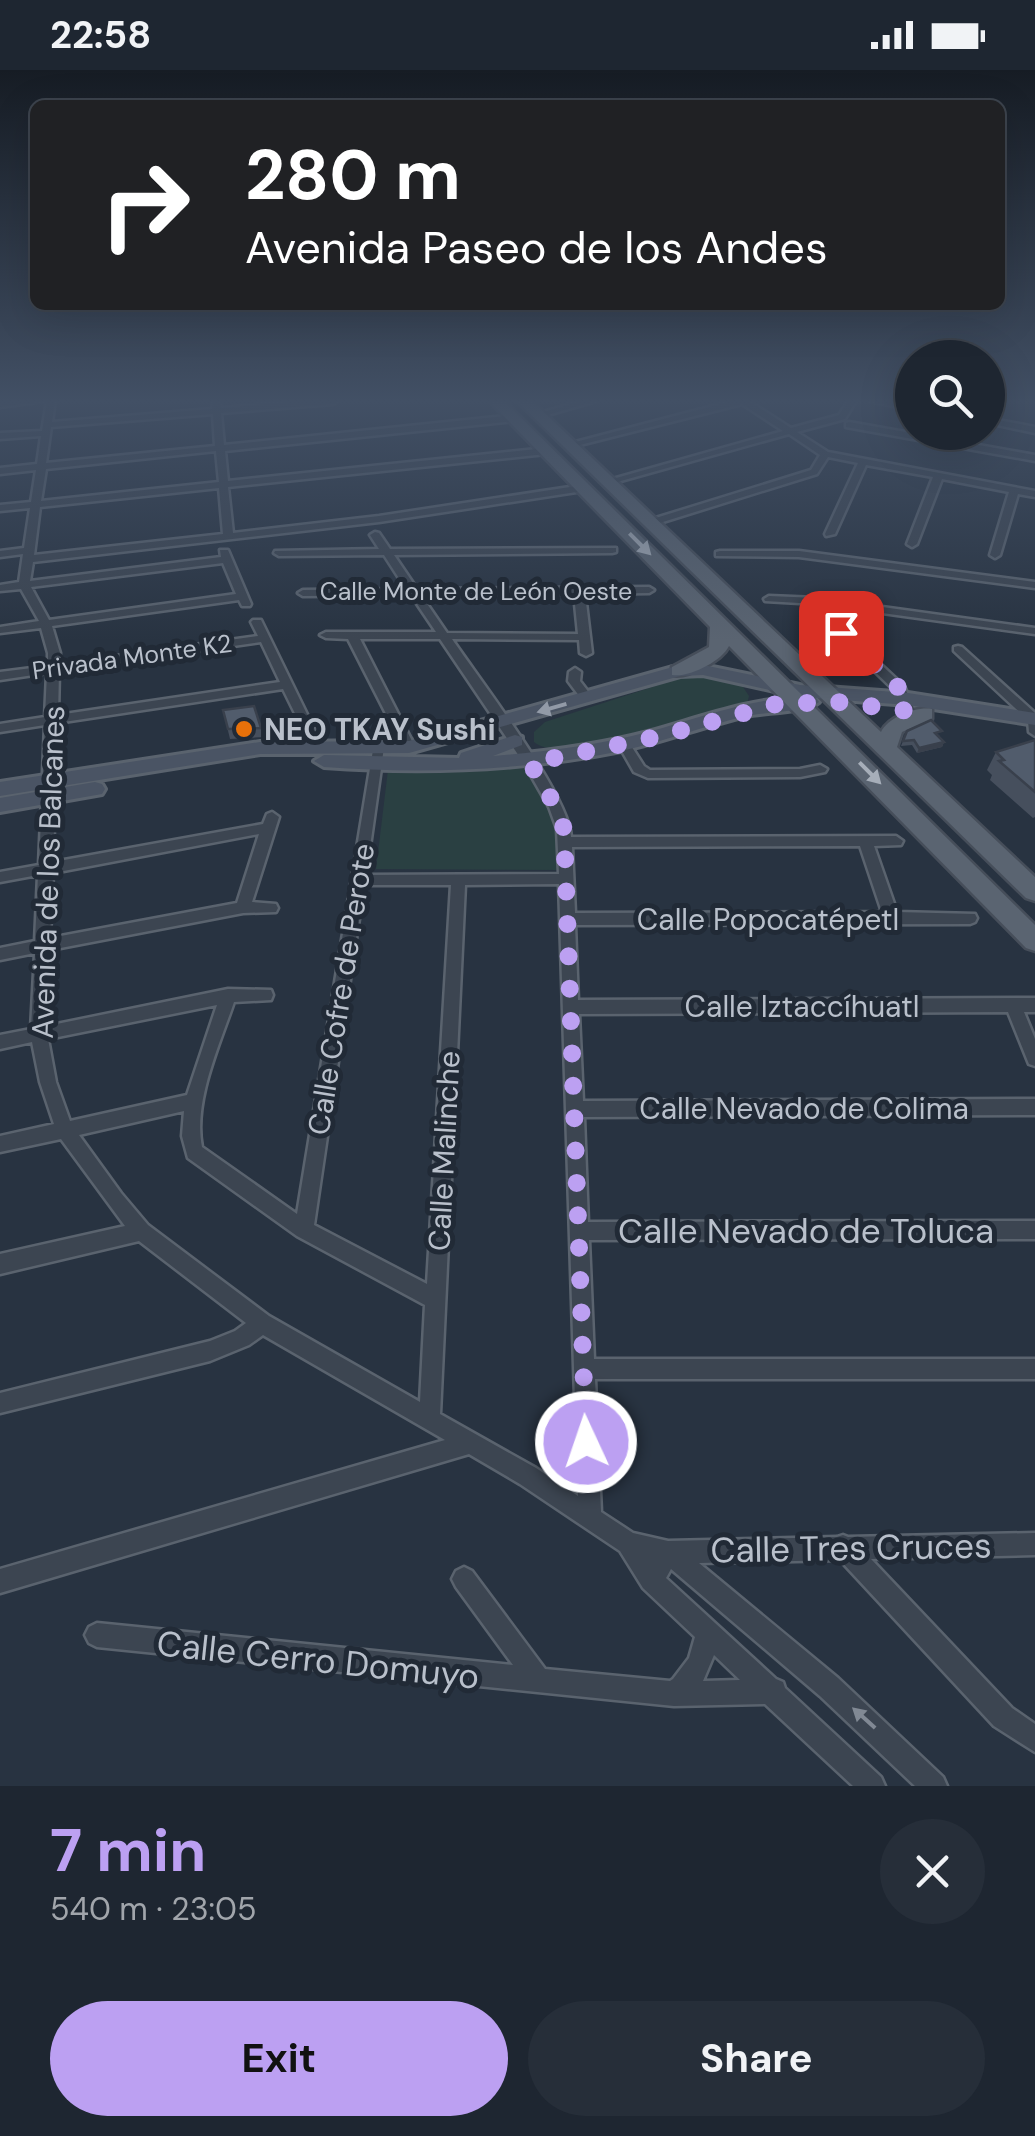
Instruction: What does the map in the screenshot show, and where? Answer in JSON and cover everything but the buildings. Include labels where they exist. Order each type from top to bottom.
[{"type":"main road","points":[[579,481],[1035,941]]},
{"type":"main road","points":[[607,482],[743,608],[1035,892]]},
{"type":"main road","points":[[716,620],[726,608],[743,608]]},
{"type":"main road","points":[[679,671],[718,650],[722,637],[716,620]]},
{"type":"main road","points":[[886,749],[889,735],[914,708]]},
{"type":"street","points":[[24,585],[40,481]]},
{"type":"street","points":[[223,481],[228,534]]},
{"type":"street","points":[[0,508],[280,481]]},
{"type":"street","points":[[650,522],[784,481]]},
{"type":"street","points":[[830,534],[854,481]]},
{"type":"street","points":[[912,544],[936,481]]},
{"type":"street","points":[[966,481],[1035,494]]},
{"type":"street","points":[[0,554],[30,555],[379,518],[583,488]]},
{"type":"street","points":[[996,555],[1014,490]]},
{"type":"street","points":[[380,542],[530,763],[556,807],[564,842],[590,1516],[628,1542],[668,1552],[829,1686],[934,1786]]},
{"type":"street","points":[[279,553],[380,542],[612,550]]},
{"type":"street","points":[[0,588],[225,554],[244,600],[0,630]]},
{"type":"street","points":[[720,554],[798,554],[1035,585]]},
{"type":"street","name":"Avenida de los Balcanes","points":[[24,585],[46,624],[54,668],[39,1034],[48,1082],[65,1130],[141,1231],[262,1323],[590,1516]]},
{"type":"street","name":"Calle Monte de León Oeste","points":[[303,593],[650,590]]},
{"type":"street","points":[[578,591],[586,653]]},
{"type":"street","points":[[769,599],[818,601],[1035,630]]},
{"type":"street","points":[[257,622],[317,748]]},
{"type":"street","points":[[841,633],[914,708],[1035,732],[1034,719],[958,649]]},
{"type":"street","points":[[326,635],[584,637]]},
{"type":"street","points":[[352,635],[409,747]]},
{"type":"street","name":"Privada Monte K2","points":[[0,676],[265,638]]},
{"type":"street","points":[[0,789],[48,789],[253,761],[377,756],[679,671],[738,677],[793,695],[1034,719]]},
{"type":"street","points":[[574,672],[574,681],[587,698]]},
{"type":"street","points":[[738,677],[752,689],[753,708]]},
{"type":"street","points":[[0,728],[287,685]]},
{"type":"street","points":[[0,805],[48,789],[242,750],[317,748],[446,765],[530,763],[624,744],[793,695]]},
{"type":"street","points":[[446,765],[515,742]]},
{"type":"street","points":[[624,744],[639,769],[648,774],[800,774],[820,769]]},
{"type":"street","name":"Calle Cofre de Perote","points":[[304,1230],[377,756]]},
{"type":"street","points":[[0,877],[270,823],[242,907]]},
{"type":"street","points":[[865,841],[890,918]]},
{"type":"street","points":[[564,842],[896,841]]},
{"type":"street","points":[[357,880],[565,880]]},
{"type":"street","name":"Calle Malinche","points":[[429,1422],[458,880]]},
{"type":"street","points":[[0,954],[242,907],[270,908]]},
{"type":"street","name":"Calle Popocatépetl","points":[[567,919],[970,918]]},
{"type":"street","points":[[0,1042],[228,996],[266,995]]},
{"type":"street","points":[[228,996],[196,1101],[191,1143],[203,1163],[304,1230],[436,1299]]},
{"type":"street","points":[[1013,1005],[1035,1059]]},
{"type":"street","name":"Calle Iztaccíhuatl","points":[[570,1007],[1035,1005]]},
{"type":"street","points":[[0,1144],[196,1101]]},
{"type":"street","name":"Calle Nevado de Colima","points":[[574,1109],[1035,1107]]},
{"type":"street","name":"Calle Nevado de Toluca","points":[[578,1231],[1035,1230]]},
{"type":"street","points":[[0,1264],[141,1231]]},
{"type":"street","points":[[0,1403],[210,1350],[242,1338],[262,1323]]},
{"type":"street","points":[[583,1369],[1035,1369]]},
{"type":"street","points":[[0,1581],[471,1443]]},
{"type":"street","points":[[628,1542],[650,1580],[872,1786]]},
{"type":"street","name":"Calle Tres Cruces","points":[[668,1552],[1035,1544]]},
{"type":"street","points":[[843,1546],[1003,1717],[1035,1738]]},
{"type":"street","points":[[650,1580],[668,1552]]},
{"type":"street","name":"Calle Cerro Domuyo","points":[[464,1578],[540,1682]]},
{"type":"street","points":[[674,1694],[692,1680],[704,1657],[708,1631]]},
{"type":"street","name":"Calle Cerro Domuyo","points":[[96,1635],[674,1694],[774,1691]]},
{"type":"green space","points":[[712,675],[739,681],[749,696],[747,704],[604,745],[550,748],[534,742],[534,732],[545,722],[683,677]]},
{"type":"green space","points":[[528,768],[556,817],[560,870],[376,869],[388,770]]},
{"type":"place","name":"NEO TKAY Sushi","points":[[244,729]]},
{"type":"route","points":[[586,1442],[564,829],[530,763],[661,736],[776,704],[838,702],[909,711],[908,699],[900,689],[841,633]]}]
